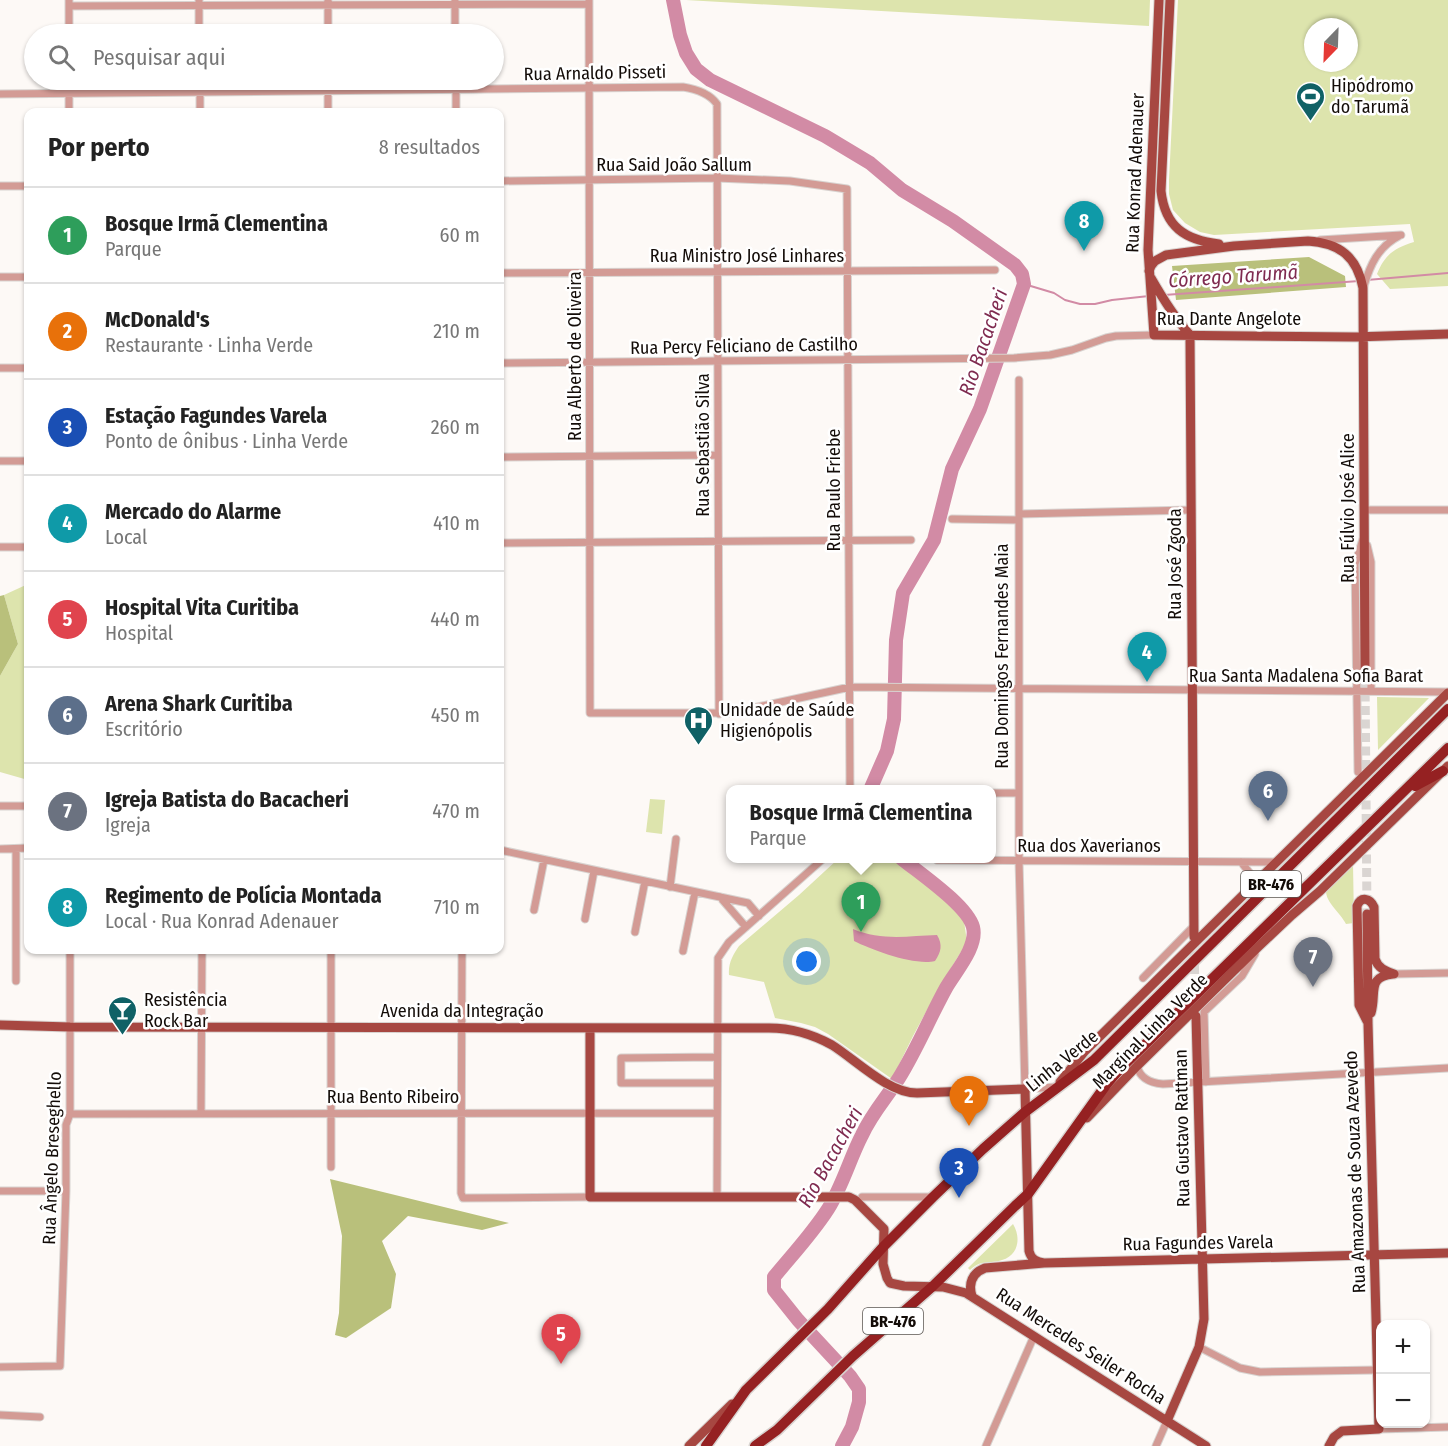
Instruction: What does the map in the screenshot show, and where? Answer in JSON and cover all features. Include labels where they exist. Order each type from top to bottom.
[{"type":"highway","name":"Linha Verde","points":[[706,1446],[746,1390],[933,1197],[1025,1112],[1094,1060],[1448,709]]},
{"type":"highway","name":"BR-476","points":[[755,1446],[777,1430],[853,1356],[933,1286],[1028,1194],[1106,1085],[1127,1062],[1448,748]]},
{"type":"highway","points":[[1404,792],[1446,769]]},
{"type":"main road","name":"Rua Konrad Adenauer","points":[[1159,0],[1148,250],[1149,273],[1154,288],[1190,335]]},
{"type":"main road","name":"Rua Konrad Adenauer","points":[[1170,0],[1161,191],[1164,208],[1172,223],[1186,235],[1208,243],[1233,246]]},
{"type":"main road","points":[[1149,273],[1155,261],[1166,255],[1233,246],[1308,241],[1328,244],[1342,251],[1364,275]]},
{"type":"main road","name":"Rua Fúlvio José Alice","points":[[1364,275],[1365,679]]},
{"type":"main road","points":[[1154,288],[1152,303],[1154,335]]},
{"type":"main road","name":"Rua Dante Angelote","points":[[1154,335],[1448,334]]},
{"type":"main road","name":"Rua José Zgoda","points":[[1190,335],[1194,932]]},
{"type":"main road","points":[[1056,1087],[1085,1052],[1448,693]]},
{"type":"main road","name":"Marginal Linha Verde","points":[[1066,1139],[1258,947],[1320,891],[1446,769]]},
{"type":"main road","points":[[1368,1023],[1359,1005],[1357,906],[1363,899],[1368,899],[1374,907],[1377,964],[1394,974]]},
{"type":"main road","name":"Rua Amazonas de Souza Azevedo","points":[[1367,914],[1376,1332]]},
{"type":"main road","points":[[1368,1023],[1374,1002],[1375,983],[1379,977],[1394,974]]},
{"type":"main road","name":"Rua Gustavo Rattman","points":[[1167,1421],[1199,1347],[1204,1318],[1202,1082],[1196,1016]]},
{"type":"main road","name":"Avenida da Integração","points":[[0,1024],[70,1027],[780,1028],[801,1031],[831,1045],[886,1083],[907,1093],[1025,1089]]},
{"type":"main road","points":[[590,1028],[590,1197],[849,1197],[855,1200],[881,1226],[884,1233],[883,1247]]},
{"type":"main road","name":"Rua Domingos Fernandes Maia","points":[[1025,1089],[1030,1255],[1035,1261],[1044,1263]]},
{"type":"main road","name":"Rua Mercedes Seiler Rocha","points":[[883,1247],[884,1270],[890,1283],[904,1286],[952,1288],[972,1296],[1206,1446]]},
{"type":"main road","name":"Rua Fagundes Varela","points":[[972,1296],[970,1289],[972,1279],[985,1268],[1044,1263],[1448,1253]]},
{"type":"main road","name":"Rua Amazonas de Souza Azevedo","points":[[1377,1374],[1379,1429]]},
{"type":"main road","points":[[689,1446],[746,1390]]},
{"type":"main road","points":[[1329,1446],[1334,1437],[1342,1431],[1379,1429]]},
{"type":"main road","points":[[761,1446],[777,1430]]},
{"type":"street","points":[[328,2],[328,24]]},
{"type":"street","points":[[455,2],[456,24]]},
{"type":"street","points":[[69,24],[69,3],[589,2]]},
{"type":"street","name":"Rua Alberto de Oliveira","points":[[589,2],[590,713]]},
{"type":"street","points":[[199,3],[200,24]]},
{"type":"street","name":"Rua Arnaldo Pisseti","points":[[504,89],[683,87],[703,93],[717,104]]},
{"type":"street","name":"Rua Arnaldo Pisseti","points":[[0,94],[392,90]]},
{"type":"street","points":[[456,90],[456,108]]},
{"type":"street","points":[[328,91],[328,108]]},
{"type":"street","points":[[200,92],[200,108]]},
{"type":"street","points":[[69,93],[69,108]]},
{"type":"street","name":"Rua Sebastião Silva","points":[[717,104],[719,714]]},
{"type":"street","name":"Rua Said João Sallum","points":[[504,181],[717,178],[790,181],[848,189]]},
{"type":"street","points":[[0,186],[24,186]]},
{"type":"street","name":"Rua Paulo Friebe","points":[[848,189],[850,785]]},
{"type":"street","points":[[1308,241],[1401,235],[1379,251],[1364,275]]},
{"type":"street","name":"Rua Ministro José Linhares","points":[[504,273],[995,270]]},
{"type":"street","points":[[0,277],[24,277]]},
{"type":"street","name":"Rua Dante Angelote","points":[[989,358],[1050,355],[1116,336],[1154,335]]},
{"type":"street","name":"Rua Percy Feliciano de Castilho","points":[[504,363],[989,358]]},
{"type":"street","points":[[0,368],[24,368]]},
{"type":"street","name":"Rua Domingos Fernandes Maia","points":[[1019,380],[1019,861],[1025,1089]]},
{"type":"street","points":[[504,456],[718,455]]},
{"type":"street","points":[[0,461],[24,461]]},
{"type":"street","points":[[952,519],[1191,510]]},
{"type":"street","points":[[1364,510],[1448,510]]},
{"type":"street","points":[[1358,772],[1354,564],[1364,537]]},
{"type":"street","points":[[1364,537],[1371,562],[1371,691]]},
{"type":"street","points":[[504,543],[911,540]]},
{"type":"street","points":[[0,547],[24,547]]},
{"type":"street","name":"Rua Santa Madalena Sofia Barat","points":[[590,713],[719,714],[850,687],[1448,693]]},
{"type":"street","points":[[996,793],[1019,793]]},
{"type":"street","points":[[0,806],[24,806]]},
{"type":"street","points":[[670,887],[676,839]]},
{"type":"street","points":[[0,849],[24,848]]},
{"type":"street","points":[[16,849],[16,981]]},
{"type":"street","points":[[504,851],[748,903],[759,915]]},
{"type":"street","points":[[534,910],[544,860]]},
{"type":"street","name":"Rua dos Xaverianos","points":[[996,861],[1277,862]]},
{"type":"street","points":[[1242,862],[1257,882]]},
{"type":"street","points":[[717,1197],[718,958],[724,947],[818,863]]},
{"type":"street","points":[[585,920],[594,871]]},
{"type":"street","points":[[635,932],[645,881]]},
{"type":"street","points":[[683,951],[695,892]]},
{"type":"street","points":[[720,897],[746,927]]},
{"type":"street","points":[[1143,978],[1194,932]]},
{"type":"street","points":[[1202,1082],[1204,1012],[1242,976],[1258,947]]},
{"type":"street","name":"Rua Ângelo Breseghello","points":[[0,1367],[60,1366],[66,1125],[70,1114],[70,954]]},
{"type":"street","points":[[201,1113],[202,954]]},
{"type":"street","points":[[331,954],[331,1167]]},
{"type":"street","points":[[462,954],[461,1193],[463,1198],[590,1197]]},
{"type":"street","points":[[1394,974],[1448,973]]},
{"type":"street","points":[[717,1058],[621,1058],[621,1083],[717,1083]]},
{"type":"street","points":[[1137,1066],[1141,1076],[1151,1082],[1163,1084],[1448,1068]]},
{"type":"street","points":[[1025,1089],[1056,1087]]},
{"type":"street","name":"Rua Bento Ribeiro","points":[[70,1114],[717,1113]]},
{"type":"street","points":[[0,1191],[66,1191]]},
{"type":"street","points":[[862,1197],[933,1197]]},
{"type":"street","points":[[986,1446],[1034,1336]]},
{"type":"street","points":[[1199,1347],[1240,1368],[1260,1372],[1376,1370]]},
{"type":"street","points":[[0,1415],[40,1417]]},
{"type":"street","name":"Rua Gustavo Rattman","points":[[1156,1446],[1167,1421]]},
{"type":"street","points":[[1379,1429],[1448,1427]]},
{"type":"green space","points":[[686,0],[1150,0],[1149,26]]},
{"type":"green space","name":"Hipódromo do Tarumã","points":[[1178,0],[1448,0],[1448,286],[1390,289],[1377,274],[1383,261],[1391,253],[1414,242],[1410,224],[1214,235],[1200,232],[1185,223],[1173,210],[1169,194]]},
{"type":"green space","points":[[1309,257],[1345,276],[1346,287],[1176,300],[1172,266]]},
{"type":"green space","points":[[24,586],[24,779],[0,772],[0,676],[18,644],[4,595]]},
{"type":"green space","points":[[4,595],[18,644],[0,676],[0,596]]},
{"type":"green space","points":[[1377,697],[1429,698],[1378,750]]},
{"type":"green space","points":[[650,799],[665,800],[662,834],[646,832]]},
{"type":"green space","points":[[834,863],[903,863],[942,897],[964,921],[967,942],[940,986],[892,1079],[815,1027],[775,1018],[764,982],[729,975],[730,963],[739,946]]},
{"type":"green space","points":[[1353,863],[1354,923],[1346,924],[1328,900],[1326,891]]},
{"type":"green space","points":[[330,1179],[509,1223],[482,1230],[408,1216],[382,1241],[396,1274],[391,1308],[346,1338],[335,1335],[339,1313],[342,1236]]},
{"type":"green space","points":[[1013,1224],[1018,1240],[1012,1254],[1002,1260],[978,1264],[970,1270],[968,1268]]},
{"type":"shaded area","points":[[853,929],[884,936],[937,935],[941,945],[940,951],[935,961],[927,962],[894,956],[854,941]]},
{"type":"waterway","name":"Rio Bacacheri","points":[[673,0],[686,53],[696,69],[710,80],[825,136],[870,163],[902,190],[953,221],[1015,265],[1022,274],[1024,284],[980,409],[952,469],[934,540],[903,593],[896,640],[894,719],[887,751],[872,785]]},
{"type":"waterway","name":"Córrego Tarumã","points":[[1367,280],[1448,273]]},
{"type":"waterway","name":"Córrego Tarumã","points":[[1164,295],[1359,281]]},
{"type":"waterway","name":"Córrego Tarumã","points":[[1024,284],[1080,304],[1149,296]]},
{"type":"waterway","name":"Rio Bacacheri","points":[[842,1446],[852,1427],[859,1402],[859,1389],[774,1290],[774,1277],[809,1236],[828,1209],[866,1127],[906,1067],[946,988],[965,959],[972,943],[973,927],[962,909],[907,863]]},
{"type":"tunnel","points":[[1365,679],[1367,914]]},
{"type":"tunnel","points":[[1194,938],[1195,999]]},
{"type":"place","name":"Hipódromo do Tarumã","points":[[1310,122]]},
{"type":"place","name":"Regimento de Polícia Montada","points":[[1084,251]]},
{"type":"place","name":"Mercado do Alarme","points":[[1147,682]]},
{"type":"place","name":"Unidade de Saúde Higienópolis","points":[[699,746]]},
{"type":"place","name":"Arena Shark Curitiba","points":[[1268,821]]},
{"type":"place","name":"Bosque Irmã Clementina","points":[[861,932]]},
{"type":"place","name":"Igreja Batista do Bacacheri","points":[[1313,987]]},
{"type":"place","name":"Resistência Rock Bar","points":[[123,1036]]},
{"type":"place","name":"McDonald's","points":[[969,1126]]},
{"type":"place","name":"Estação Fagundes Varela","points":[[959,1198]]},
{"type":"place","name":"Hospital Vita Curitiba","points":[[561,1364]]}]
